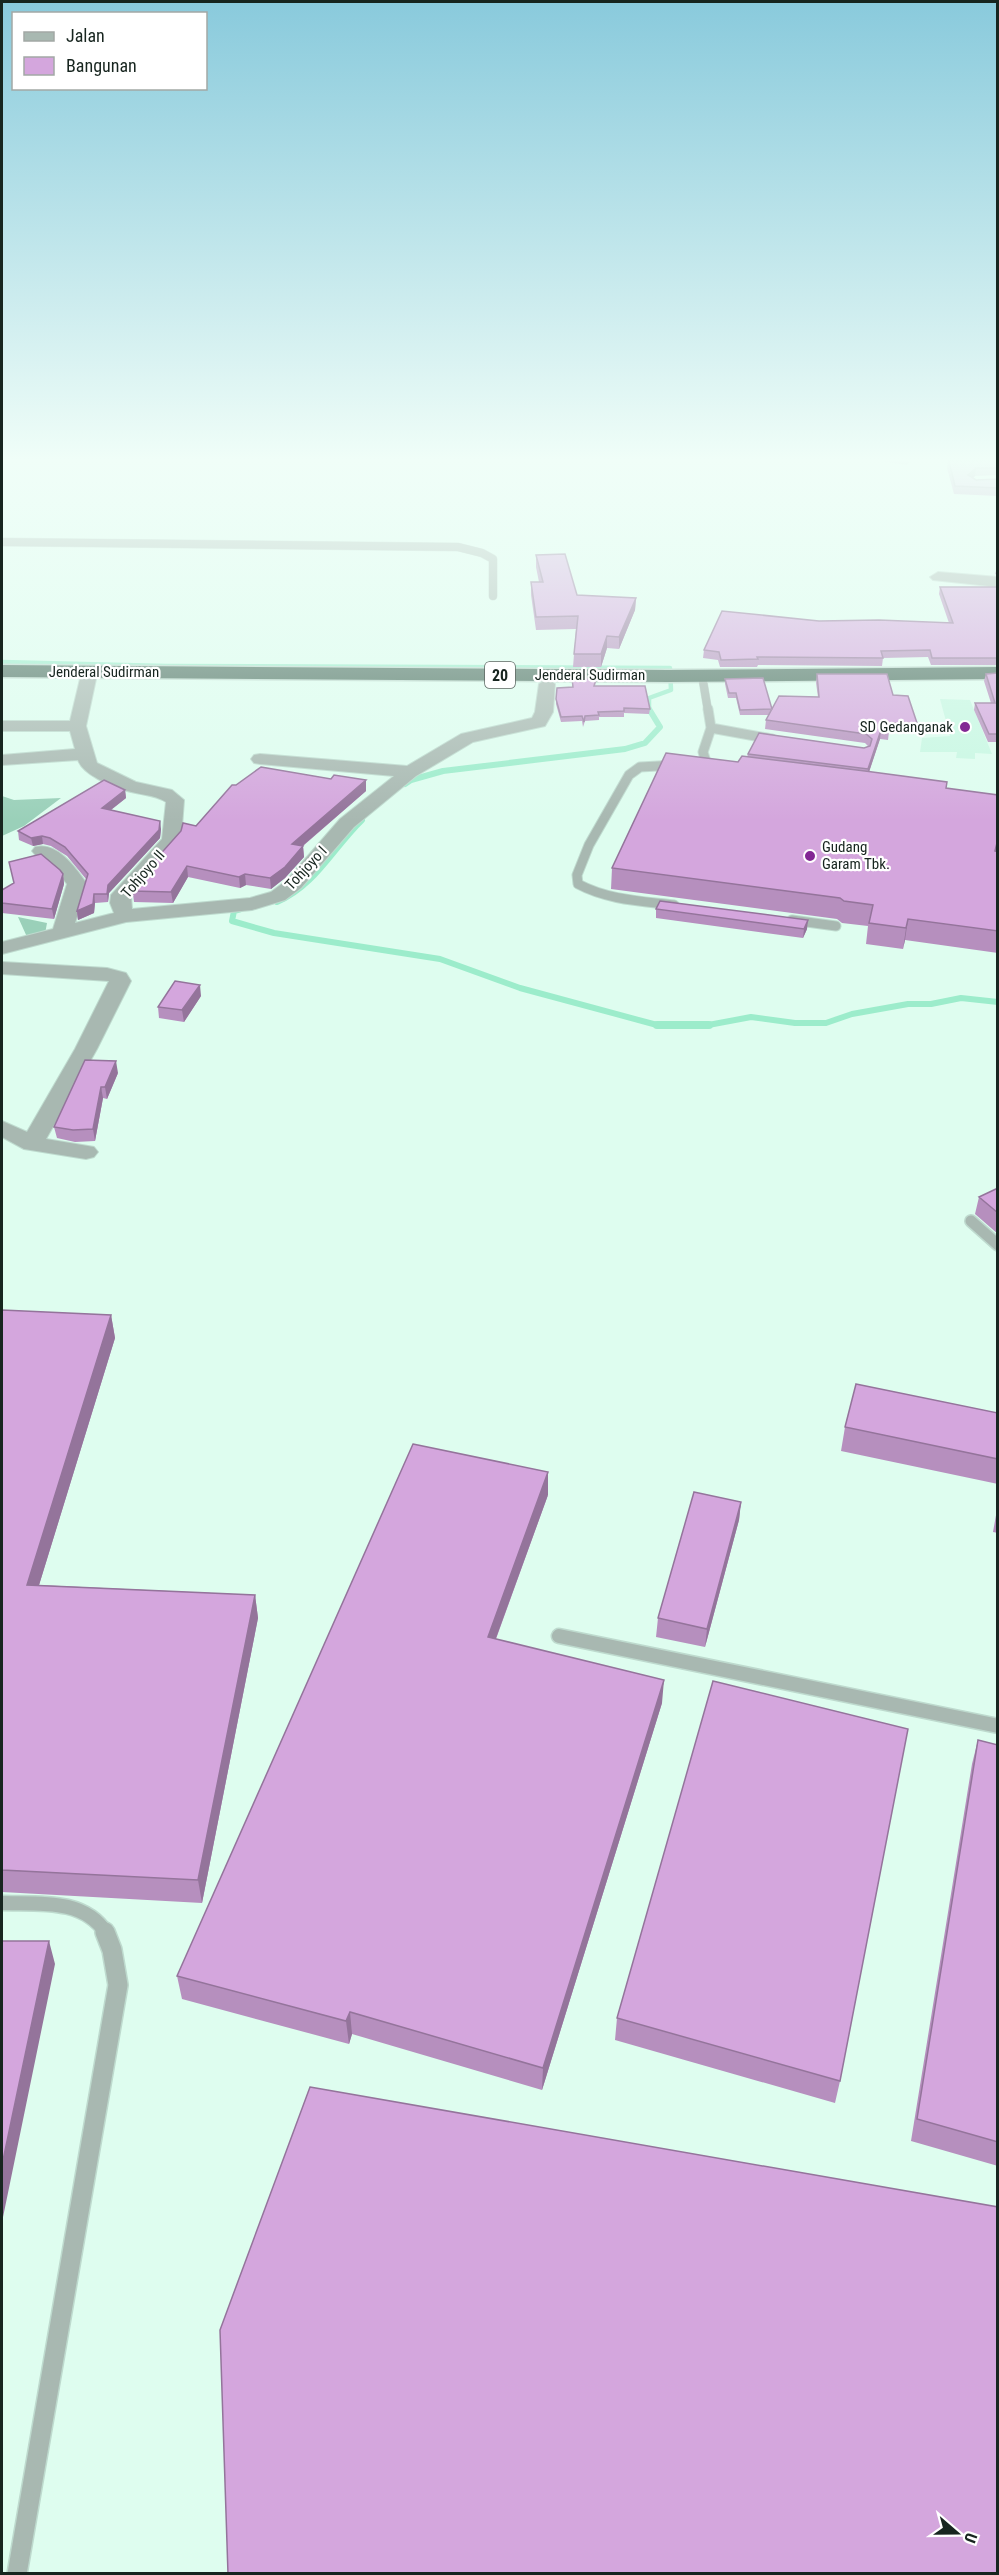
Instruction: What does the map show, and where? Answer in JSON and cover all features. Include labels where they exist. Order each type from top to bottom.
[{"type":"highway","name":"Jenderal Sudirman","points":[[2,671],[547,684],[583,679]]},
{"type":"highway","name":"Jenderal Sudirman","points":[[703,680],[998,673]]},
{"type":"highway","name":"Jenderal Sudirman","points":[[2,679],[236,677],[998,683]]},
{"type":"street","name":"Tohjoyo II","points":[[88,679],[77,726],[89,766],[130,786],[166,794],[175,800],[171,840],[121,895],[120,903],[124,916]]},
{"type":"street","name":"Tohjoyo I","points":[[2,948],[124,916],[252,904],[278,896],[294,884],[347,823],[410,772],[467,738],[539,722],[544,712],[547,684]]},
{"type":"street","points":[[2,726],[77,726]]},
{"type":"street","points":[[2,760],[85,754]]},
{"type":"street","points":[[260,759],[410,772]]},
{"type":"street","points":[[42,851],[66,868],[77,884],[62,932]]},
{"type":"street","points":[[2,968],[107,974],[116,975],[120,981],[86,1049],[33,1144]]},
{"type":"street","points":[[2,1128],[33,1144],[86,1152]]},
{"type":"lane","points":[[493,581],[493,596]]},
{"type":"lane","points":[[698,765],[711,728],[703,680]]},
{"type":"lane","points":[[711,728],[786,740]]},
{"type":"lane","points":[[689,907],[622,898],[587,890],[578,884],[577,875],[589,845],[629,775],[640,767],[698,765],[727,769]]},
{"type":"lane","points":[[779,919],[836,926]]},
{"type":"lane","points":[[971,1221],[998,1245]]},
{"type":"lane","points":[[559,1636],[998,1726]]},
{"type":"lane","points":[[2,1903],[70,1906],[92,1914],[105,1930],[113,1952],[118,1985],[17,2574]]},
{"type":"shaded area","name":"SD Gedanganak","points":[[940,699],[970,700],[992,754],[975,753],[975,759],[956,758],[957,752],[920,752],[922,738],[950,736]]},
{"type":"shaded area","points":[[2,796],[14,800],[61,798],[24,826],[2,836]]},
{"type":"shaded area","points":[[18,917],[47,923],[45,934],[27,937]]},
{"type":"building","points":[[573,581],[577,595],[636,598],[619,637],[607,636],[601,654],[574,654],[578,616],[536,617],[531,582]]},
{"type":"building","points":[[940,587],[998,587],[998,658],[932,658],[930,650],[881,651],[883,658],[757,657],[758,659],[721,660],[719,652],[704,650],[722,611],[819,621],[879,620],[953,623]]},
{"type":"building","points":[[998,673],[998,734],[989,734],[975,703],[995,703],[986,674]]},
{"type":"building","points":[[817,674],[887,674],[893,695],[908,696],[917,723],[891,723],[889,731],[881,730],[868,769],[748,754],[759,733],[864,748],[870,746],[872,739],[866,734],[766,720],[779,696],[819,697]]},
{"type":"building","points":[[572,678],[596,679],[594,686],[645,686],[650,709],[624,708],[624,711],[598,712],[599,715],[585,716],[584,722],[582,716],[561,717],[556,699],[557,688],[573,687]]},
{"type":"building","points":[[763,678],[772,709],[740,710],[736,693],[729,693],[725,679]]},
{"type":"building","name":"Gudang Garam Tbk.","points":[[666,753],[738,762],[742,756],[865,771],[947,782],[946,788],[998,795],[998,839],[995,851],[998,852],[998,931],[908,919],[906,928],[869,923],[873,905],[844,901],[840,898],[612,868]]},
{"type":"building","points":[[261,767],[331,779],[334,775],[366,780],[292,844],[303,846],[285,867],[270,878],[245,874],[239,877],[187,866],[171,892],[132,891],[132,886],[181,831],[183,823],[196,826],[232,785],[236,785]]},
{"type":"building","points":[[104,780],[125,790],[102,808],[160,821],[159,830],[108,885],[107,894],[94,894],[93,904],[77,911],[88,874],[65,847],[50,838],[42,836],[31,838],[18,831]]},
{"type":"building","points":[[41,854],[63,874],[52,909],[2,903],[2,890],[14,883],[9,862]]},
{"type":"building","points":[[660,901],[808,920],[804,929],[656,909]]},
{"type":"building","points":[[175,981],[200,985],[182,1010],[158,1007]]},
{"type":"building","points":[[85,1060],[116,1061],[105,1087],[101,1087],[93,1129],[73,1130],[54,1127]]},
{"type":"building","points":[[998,1188],[998,1213],[979,1197]]},
{"type":"building","points":[[2,1310],[111,1315],[27,1585],[255,1595],[198,1880],[2,1870]]},
{"type":"building","points":[[856,1384],[998,1413],[998,1459],[845,1427]]},
{"type":"building","points":[[413,1444],[548,1472],[488,1637],[664,1680],[543,2068],[350,2012],[346,2021],[177,1976]]},
{"type":"building","points":[[694,1492],[741,1502],[707,1629],[658,1618]]},
{"type":"building","points":[[713,1681],[908,1729],[840,2081],[617,2018]]},
{"type":"building","points":[[978,1740],[998,1745],[998,2142],[917,2119]]},
{"type":"building","points":[[2,1941],[49,1941],[2,2165]]},
{"type":"building","points":[[310,2087],[998,2207],[998,2574],[228,2574],[220,2330]]},
{"type":"waterway","points":[[2,662],[166,666],[670,668],[671,690],[649,698],[649,709]]},
{"type":"waterway","points":[[405,784],[411,780],[443,771],[625,749],[645,743],[660,727],[649,709]]},
{"type":"waterway","points":[[277,902],[290,895],[313,876],[362,820]]},
{"type":"waterway","points":[[241,909],[234,911],[232,921],[274,933],[440,959],[520,988],[657,1025]]},
{"type":"waterway","points":[[708,1025],[751,1017],[795,1023],[826,1023],[852,1014],[908,1004],[931,1004],[961,998],[998,1002]]},
{"type":"waterway","points":[[657,1025],[708,1025]]},
{"type":"waterway","points":[[657,1025],[708,1025]]},
{"type":"place","name":"SD Gedanganak","points":[[965,727]]},
{"type":"place","name":"Gudang Garam Tbk.","points":[[810,856]]}]
